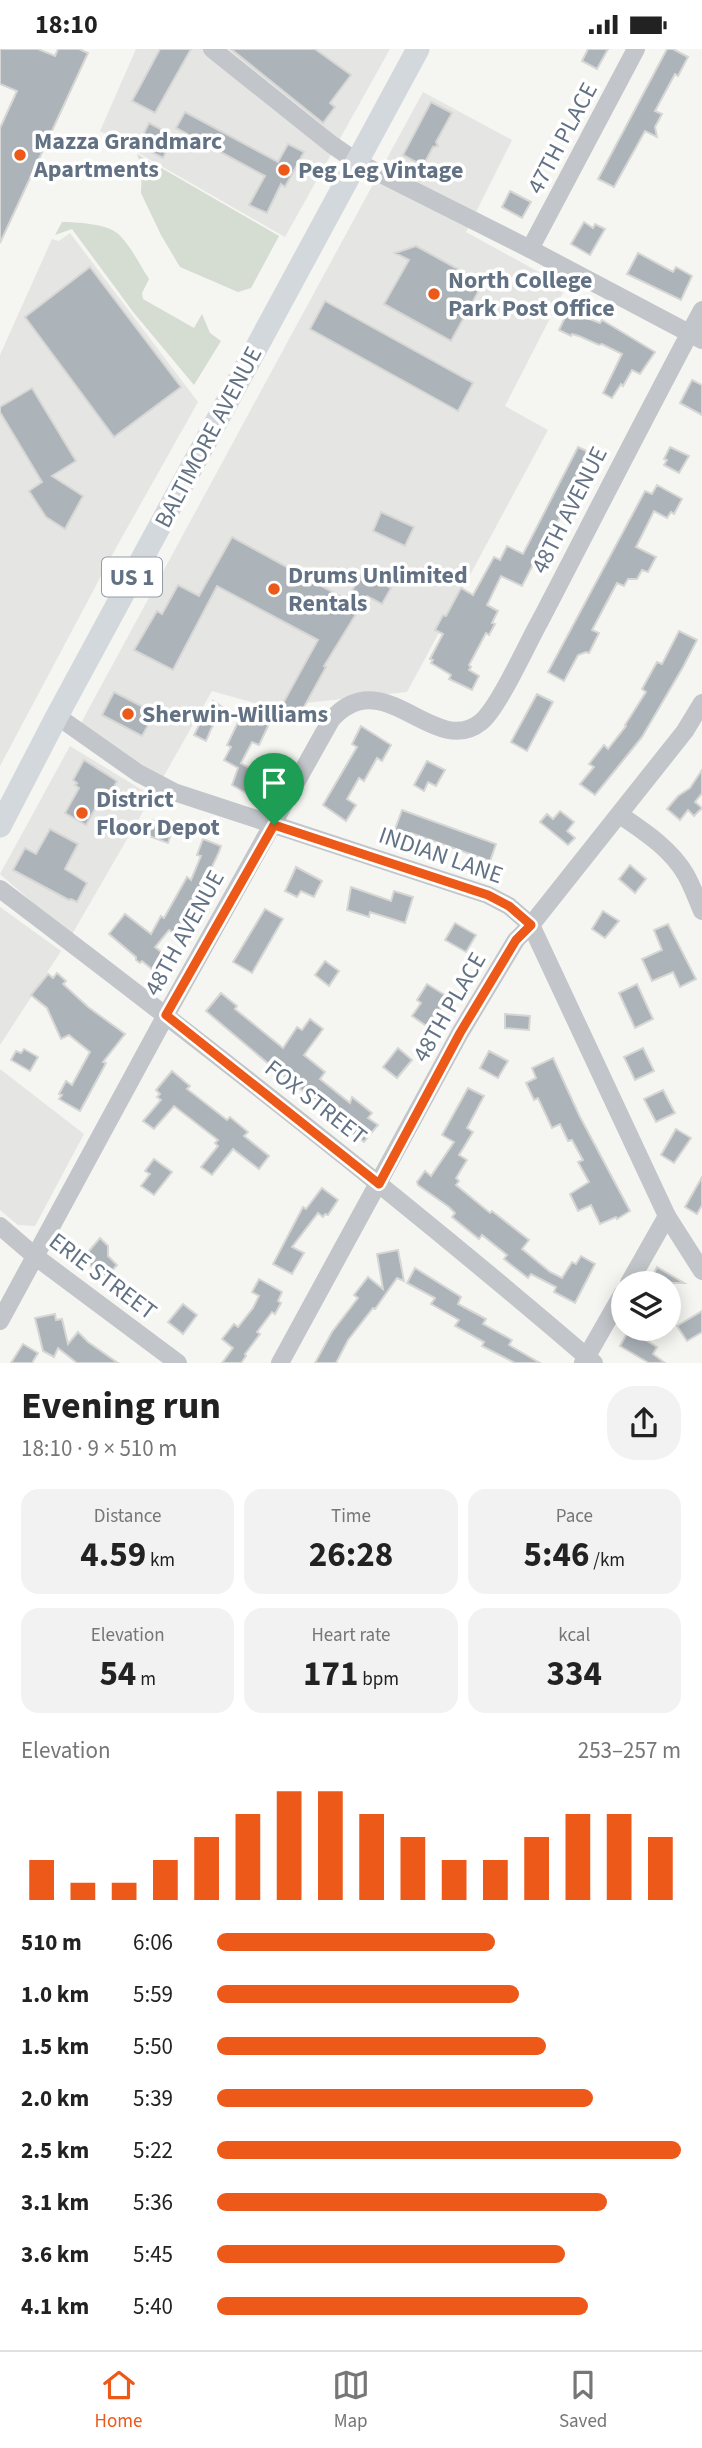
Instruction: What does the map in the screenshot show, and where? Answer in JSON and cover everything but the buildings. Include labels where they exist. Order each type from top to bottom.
[{"type":"main road","name":"BALTIMORE AVENUE","points":[[0,826],[418,49]]},
{"type":"street","points":[[212,49],[357,162],[696,337]]},
{"type":"street","name":"47TH PLACE","points":[[530,249],[636,49]]},
{"type":"street","name":"48TH AVENUE","points":[[0,1321],[166,1015],[331,720],[346,705],[356,701],[379,701],[397,706],[447,730],[459,730],[480,722],[494,705],[696,337],[702,310]]},
{"type":"street","name":"48TH PLACE","points":[[280,1363],[460,1033],[516,940],[620,815],[691,724],[702,703]]},
{"type":"street","name":"INDIAN LANE","points":[[57,716],[154,783],[200,803],[488,895],[509,906],[531,925],[667,1216],[702,1271]]},
{"type":"street","points":[[620,815],[652,837],[674,859],[686,875],[702,911]]},
{"type":"street","name":"FOX STREET","points":[[0,889],[166,1015],[379,1184],[588,1361]]},
{"type":"street","points":[[636,1271],[667,1216]]},
{"type":"street","name":"ERIE STREET","points":[[0,1226],[36,1257],[177,1363]]},
{"type":"street","points":[[588,1361],[611,1316]]},
{"type":"shaded area","points":[[136,49],[390,49],[285,237],[100,131]]},
{"type":"shaded area","points":[[423,92],[512,140],[466,232],[566,287],[505,406],[548,430],[407,692],[268,707],[212,691],[161,781],[81,723]]},
{"type":"shaded area","points":[[137,154],[279,236],[251,288],[238,292],[180,267],[141,193],[142,169]]},
{"type":"shaded area","points":[[62,222],[99,226],[117,233],[130,248],[149,279],[142,293],[143,299],[194,328],[202,314],[210,333],[221,341],[194,385],[134,313],[72,229],[55,235]]},
{"type":"shaded area","points":[[70,233],[198,402],[117,546],[0,766],[0,355],[52,239],[59,241]]},
{"type":"shaded area","points":[[70,746],[152,796],[71,936],[0,874]]},
{"type":"shaded area","points":[[0,907],[61,951],[0,1045]]},
{"type":"shaded area","points":[[0,1069],[84,1134],[35,1226],[18,1225],[0,1210]]},
{"type":"place","name":"Mazza Grandmarc Apartments","points":[[20,155]]},
{"type":"place","name":"Peg Leg Vintage","points":[[284,170]]},
{"type":"place","name":"North College Park Post Office","points":[[434,294]]},
{"type":"place","name":"Drums Unlimited Rentals","points":[[274,589]]},
{"type":"place","name":"Sherwin-Williams","points":[[128,714]]},
{"type":"place","name":"District Floor Depot","points":[[82,813]]},
{"type":"route","points":[[274,825],[488,895],[518,912],[531,925],[516,940],[460,1033],[379,1184],[166,1015],[274,825]]}]
